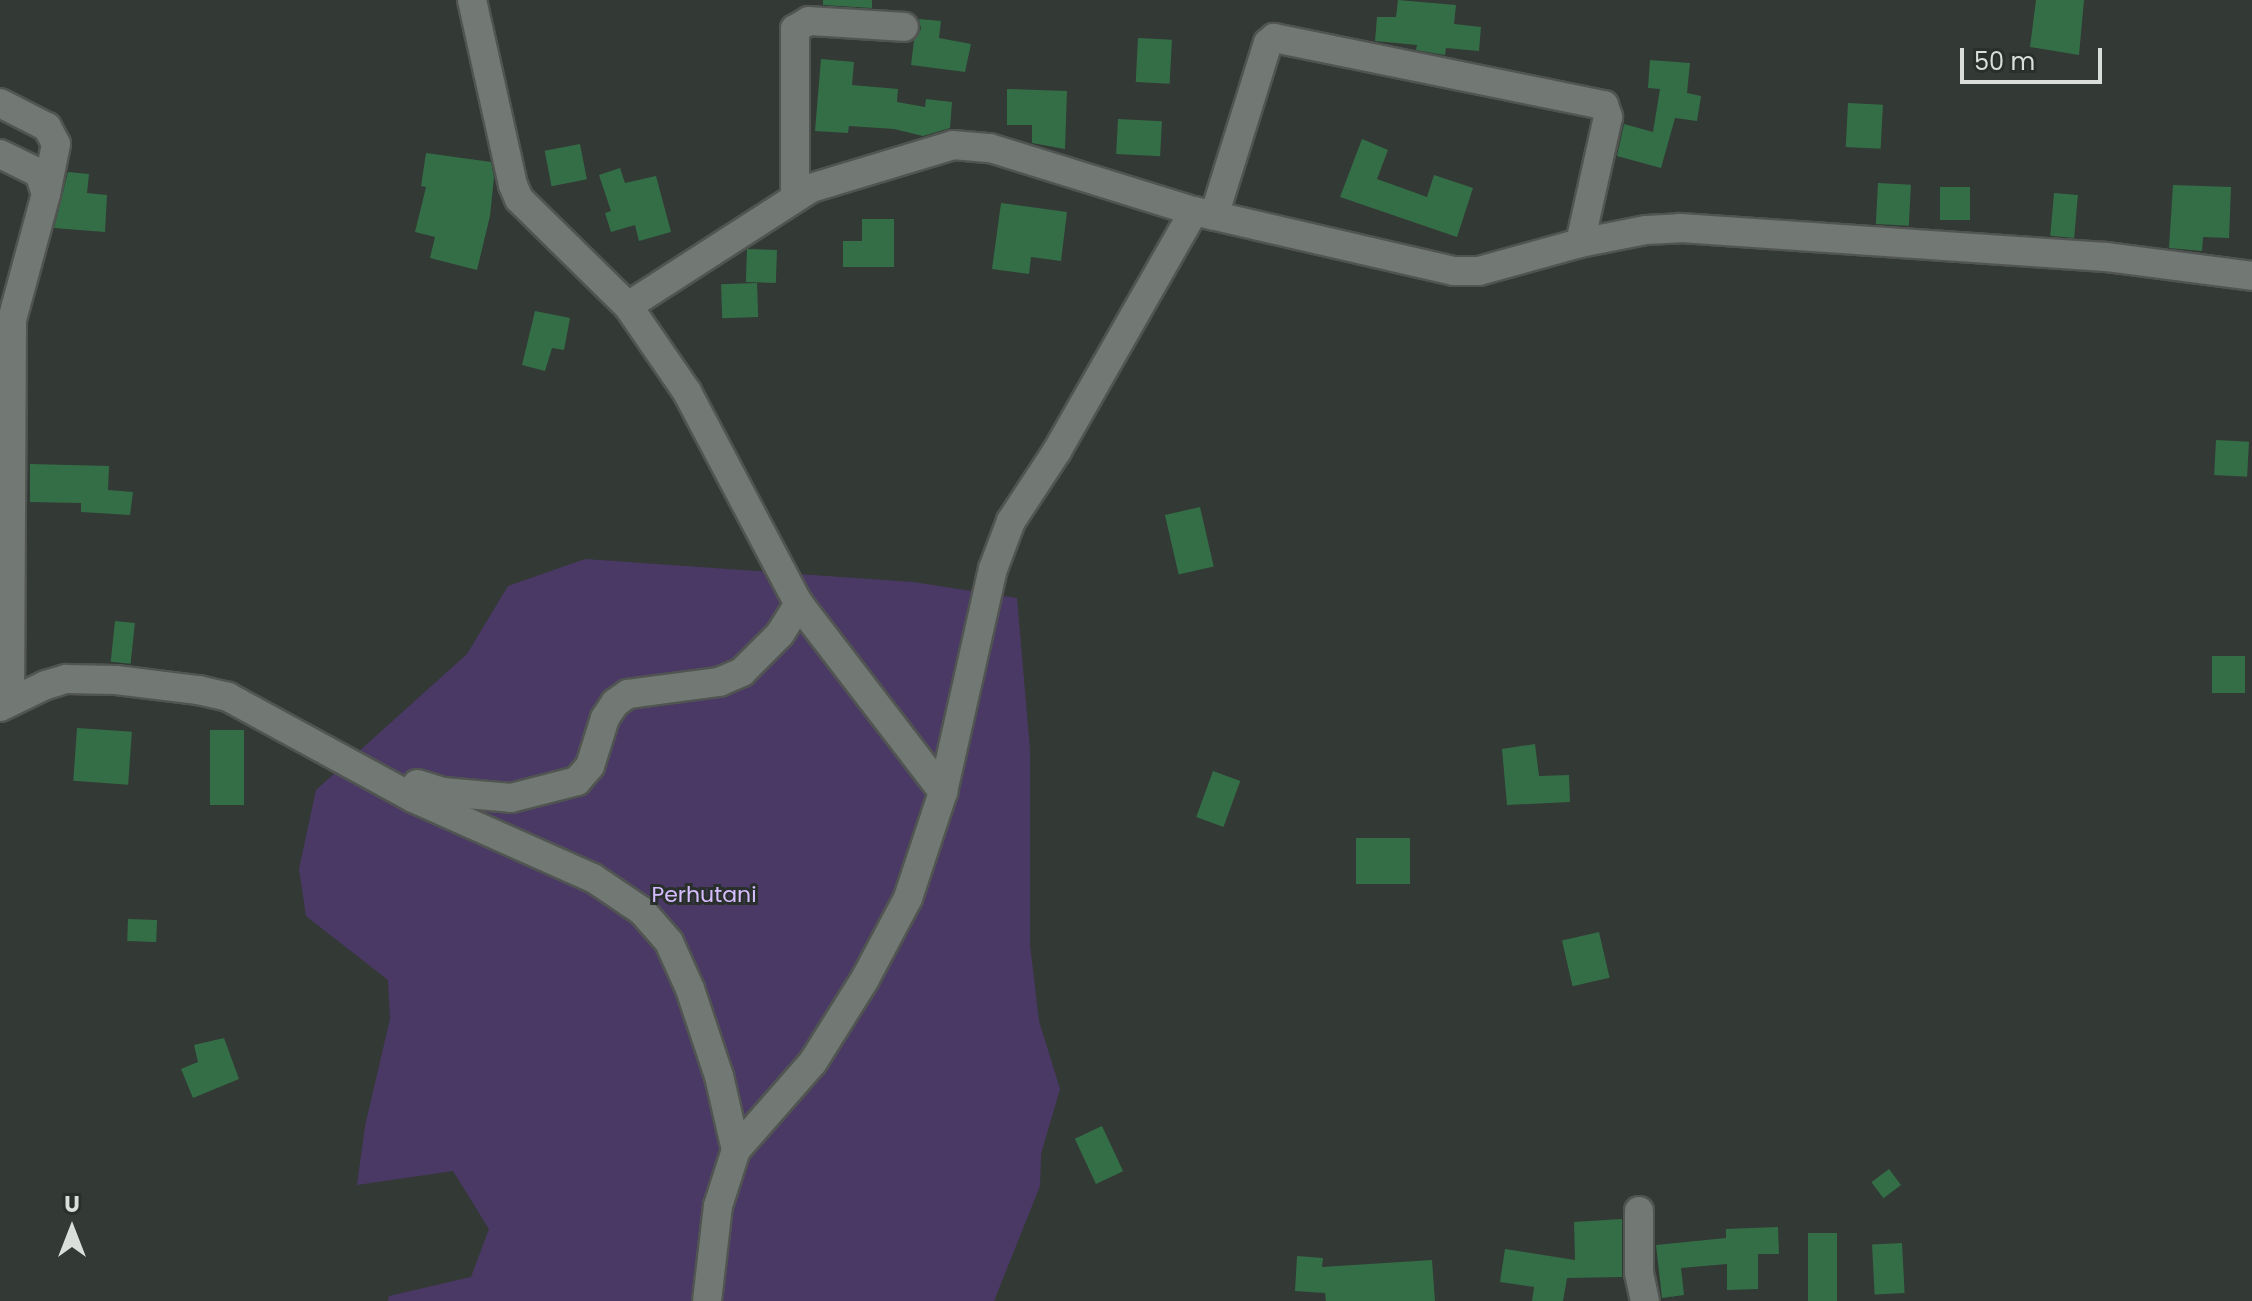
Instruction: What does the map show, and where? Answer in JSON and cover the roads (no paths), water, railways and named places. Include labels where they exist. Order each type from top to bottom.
[{"type":"street","points":[[472,0],[513,185],[519,199],[628,306],[687,392],[799,604],[943,792]]},
{"type":"street","points":[[795,197],[795,29],[809,21],[904,27]]},
{"type":"street","points":[[707,1301],[718,1206],[736,1150],[813,1062],[865,979],[908,898],[943,792],[993,569],[1011,521],[1023,497],[1057,451],[1204,213],[1268,43],[1274,38],[1604,105],[1608,117],[1580,243]]},
{"type":"street","points":[[0,103],[39,121],[53,133],[55,153],[12,320],[5,704],[66,679],[116,680],[198,690],[228,697],[413,798],[593,878],[625,897],[659,927],[690,989],[719,1076],[736,1150]]},
{"type":"street","points":[[628,306],[811,188],[935,149],[973,145],[1204,213],[1454,271],[1489,269],[1580,243],[1646,230],[1717,229],[2106,257],[2252,276]]},
{"type":"street","points":[[0,154],[34,169],[43,179],[46,194]]},
{"type":"street","points":[[358,768],[443,792],[511,798],[577,781],[590,766],[605,718],[615,703],[628,694],[719,682],[742,672],[780,634],[799,604]]},
{"type":"street","points":[[1639,1211],[1639,1273],[1645,1301]]},
{"type":"park label","name":"Perhutani","points":[[704,895]]}]
